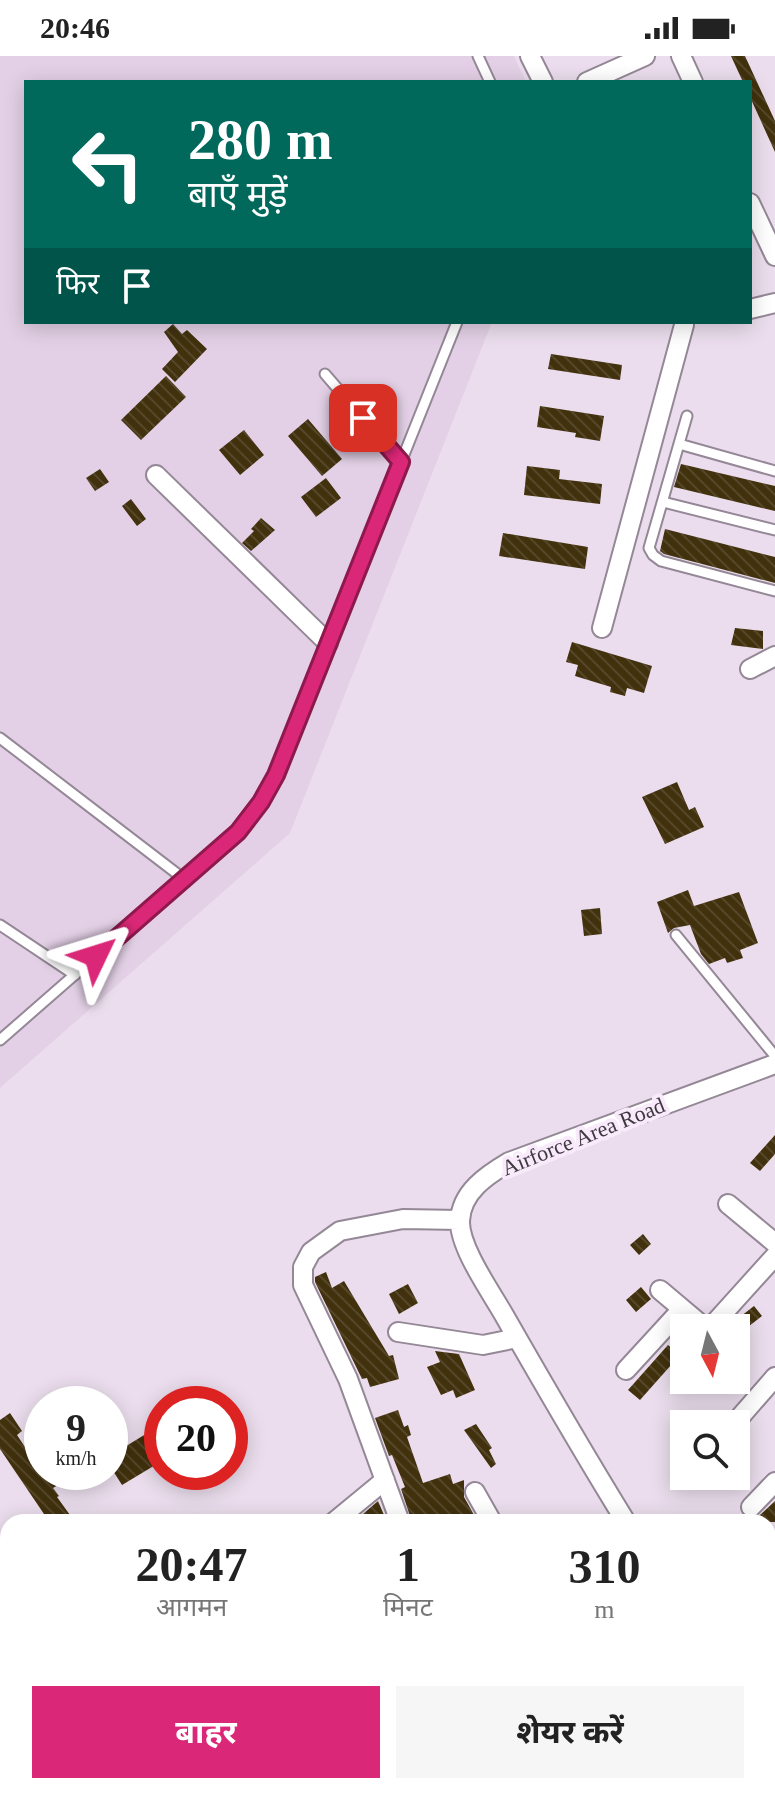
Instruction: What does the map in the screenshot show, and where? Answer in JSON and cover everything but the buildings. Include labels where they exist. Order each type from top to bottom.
[{"type":"street","points":[[530,56],[542,80]]},
{"type":"street","points":[[591,80],[645,56]]},
{"type":"street","points":[[681,56],[692,80]]},
{"type":"street","points":[[752,207],[775,256]]},
{"type":"street","points":[[752,309],[775,303]]},
{"type":"street","points":[[602,628],[685,324]]},
{"type":"street","points":[[156,475],[328,643]]},
{"type":"street","points":[[750,669],[775,656]]},
{"type":"street","name":"Airforce Area Road","points":[[460,1220],[475,1186],[509,1162],[775,1064]]},
{"type":"street","points":[[728,1204],[775,1243]]},
{"type":"street","points":[[397,1514],[348,1379],[303,1285],[303,1267],[311,1252],[340,1231],[403,1219],[460,1220],[463,1236],[476,1265],[567,1427],[621,1514]]},
{"type":"street","points":[[721,1314],[775,1256]]},
{"type":"street","points":[[660,1290],[689,1314]]},
{"type":"street","points":[[626,1370],[682,1309]]},
{"type":"street","points":[[398,1332],[483,1345],[517,1338]]},
{"type":"street","points":[[746,1410],[775,1377]]},
{"type":"street","points":[[344,1514],[385,1480]]},
{"type":"street","points":[[751,1507],[775,1482]]},
{"type":"street","points":[[475,1492],[487,1514]]},
{"type":"lane","points":[[478,56],[489,80]]},
{"type":"lane","points":[[0,1040],[238,832],[261,802],[276,775],[456,324]]},
{"type":"lane","points":[[325,374],[401,462]]},
{"type":"lane","points":[[687,416],[649,548],[661,561],[775,591]]},
{"type":"lane","points":[[679,444],[775,471]]},
{"type":"lane","points":[[663,502],[775,530]]},
{"type":"lane","points":[[0,738],[184,879]]},
{"type":"lane","points":[[0,925],[75,975]]},
{"type":"lane","points":[[676,935],[775,1056]]},
{"type":"shaded area","points":[[0,56],[514,56],[525,80],[24,80],[24,324],[491,324],[290,833],[0,1088]]},
{"type":"route","points":[[96,956],[238,832],[261,802],[276,775],[401,462],[363,418]]}]
